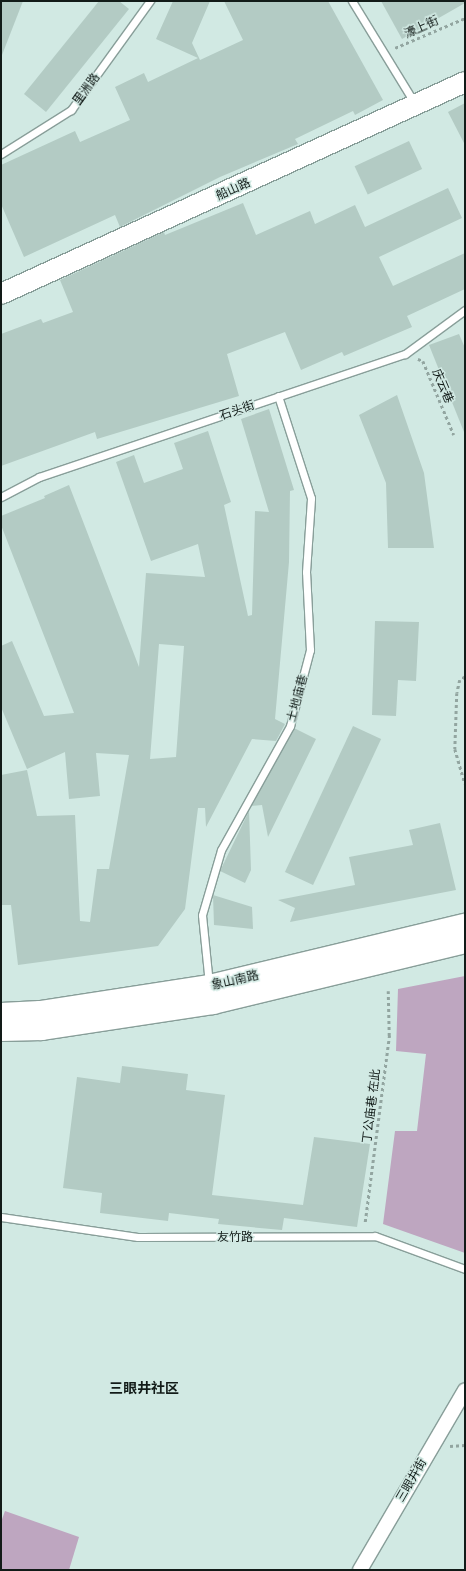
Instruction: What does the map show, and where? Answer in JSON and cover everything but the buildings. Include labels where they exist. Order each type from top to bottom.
[{"type":"main road","name":"象山南路","points":[[1,1014],[40,1012],[210,986],[465,925]]},
{"type":"main road","name":"象山南路","points":[[1,1030],[42,1029],[213,1003],[465,942]]},
{"type":"street","name":"船山路","points":[[1,294],[416,106],[465,82]]},
{"type":"street","name":"三眼井街","points":[[360,1570],[465,1390]]},
{"type":"lane","name":"里洲路","points":[[1,154],[71,110],[150,1]]},
{"type":"lane","points":[[352,1],[416,106]]},
{"type":"lane","name":"石头街","points":[[1,497],[39,477],[405,354],[465,310]]},
{"type":"lane","name":"土地庙巷","points":[[210,986],[202,915],[221,850],[290,726],[310,650],[306,572],[311,498],[278,396]]},
{"type":"lane","name":"友竹路","points":[[1,1217],[138,1237],[375,1236],[465,1269]]},
{"type":"path","name":"濠上街","points":[[384,53],[465,18]]},
{"type":"path","name":"庆云巷","points":[[405,354],[423,362],[454,435]]},
{"type":"path","points":[[465,677],[460,680],[457,693],[455,749],[465,784]]},
{"type":"path","name":"丁公庙巷 在此","points":[[365,1222],[389,1036],[388,991]]},
{"type":"shaded area","points":[[465,976],[465,1253],[383,1224],[395,1131],[417,1131],[426,1054],[396,1051],[398,989]]},
{"type":"shaded area","points":[[5,1511],[79,1537],[69,1570],[1,1570],[1,1522]]},
{"type":"district","name":"三眼井社区","points":[[144,1388]]}]
